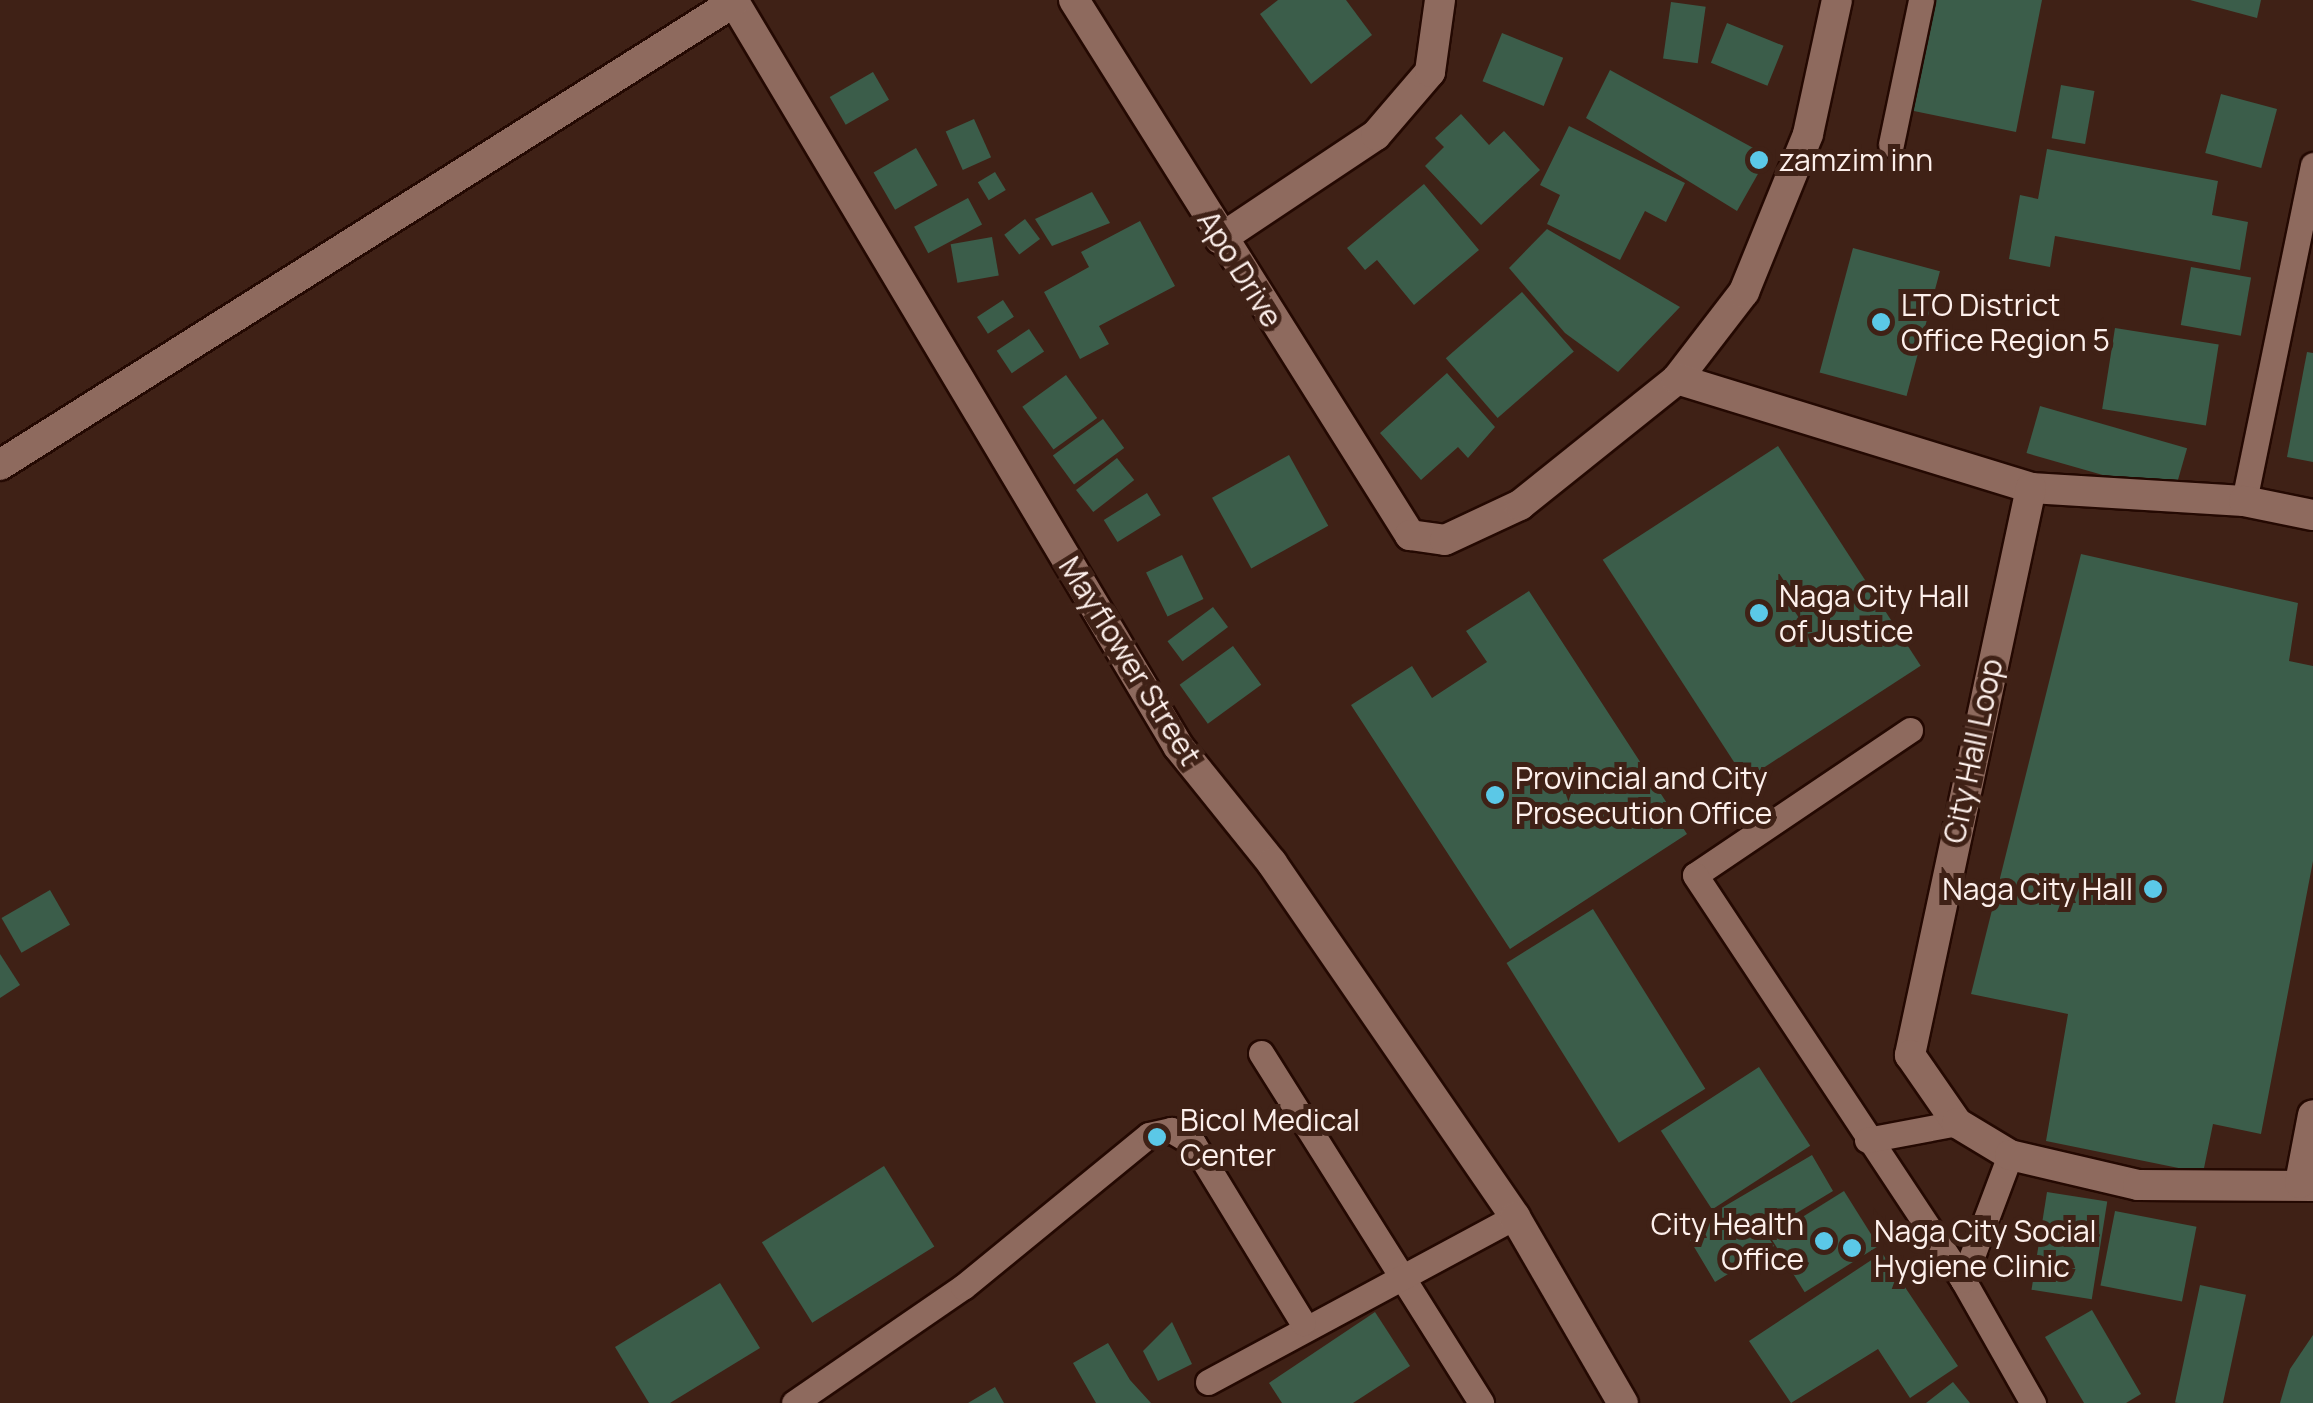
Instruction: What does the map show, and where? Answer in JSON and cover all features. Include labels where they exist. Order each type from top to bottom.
[{"type":"street","name":"Apo Drive","points":[[1074,0],[1220,239],[1410,535],[1445,540],[1520,505],[1677,379]]},
{"type":"street","points":[[1220,239],[1376,135],[1430,72],[1440,0]]},
{"type":"street","points":[[1837,0],[1808,134],[1744,292],[1677,379],[2031,488],[2244,501],[2313,515]]},
{"type":"street","points":[[0,466],[734,1]]},
{"type":"street","name":"Mayflower Street","points":[[734,1],[1178,746],[1272,863],[1514,1216],[1623,1403]]},
{"type":"street","name":"City Hall Loop","points":[[2031,488],[1910,1054],[1957,1123],[2010,1155],[2138,1185],[2306,1185],[2313,1115]]},
{"type":"lane","points":[[1891,144],[1921,0]]},
{"type":"lane","points":[[2244,501],[2313,165]]},
{"type":"lane","points":[[1910,730],[1694,875],[1962,1280],[2033,1403]]},
{"type":"lane","points":[[1261,1053],[1398,1279],[1481,1403]]},
{"type":"lane","points":[[1867,1140],[1957,1123]]},
{"type":"lane","points":[[794,1403],[963,1287],[1149,1135],[1171,1130],[1193,1143],[1303,1323]]},
{"type":"lane","points":[[1962,1280],[2010,1155]]},
{"type":"lane","points":[[1208,1382],[1303,1323],[1398,1279],[1514,1216]]},
{"type":"building","points":[[1278,0],[1346,0],[1372,35],[1311,84],[1260,14]]},
{"type":"building","points":[[1931,0],[2042,0],[2016,132],[1909,110]]},
{"type":"building","points":[[2190,0],[2261,0],[2257,18]]},
{"type":"building","points":[[1671,2],[1706,7],[1698,63],[1663,58]]},
{"type":"building","points":[[1727,23],[1784,46],[1767,86],[1711,63]]},
{"type":"building","points":[[1502,33],[1563,58],[1544,106],[1483,81]]},
{"type":"building","points":[[1610,70],[1768,156],[1737,211],[1586,118]]},
{"type":"building","points":[[873,72],[889,100],[846,125],[830,97]]},
{"type":"building","points":[[2061,85],[2094,91],[2085,144],[2052,138]]},
{"type":"building","points":[[2221,94],[2277,109],[2261,168],[2205,153]]},
{"type":"building","points":[[1461,114],[1489,145],[1504,131],[1540,170],[1481,225],[1425,166],[1444,147],[1435,138]]},
{"type":"building","points":[[974,119],[991,157],[963,170],[946,132]]},
{"type":"building","points":[[1569,126],[1685,183],[1666,222],[1645,211],[1620,260],[1547,224],[1560,195],[1540,185]]},
{"type":"building","points":[[916,148],[938,185],[895,210],[874,172]]},
{"type":"building","points":[[2047,149],[2218,181],[2212,215],[2248,222],[2240,270],[2055,236],[2050,267],[2009,259],[2020,195],[2038,199]]},
{"type":"building","points":[[995,172],[1006,190],[989,200],[978,182]]},
{"type":"building","points":[[1424,184],[1479,250],[1414,305],[1377,260],[1365,270],[1347,248]]},
{"type":"building","points":[[1092,192],[1110,223],[1052,246],[1035,219]]},
{"type":"building","points":[[968,198],[982,224],[928,253],[914,227]]},
{"type":"building","points":[[1025,219],[1040,239],[1019,255],[1004,235]]},
{"type":"building","points":[[1140,221],[1175,286],[1099,326],[1109,344],[1080,359],[1044,292],[1089,267],[1081,252]]},
{"type":"building","points":[[1547,229],[1680,307],[1618,372],[1565,333],[1509,268]]},
{"type":"building","points":[[992,237],[999,275],[957,283],[951,244]]},
{"type":"building","name":"LTO District Office Region 5","points":[[1853,248],[1940,271],[1907,396],[1820,373]]},
{"type":"building","points":[[2191,267],[2251,278],[2241,336],[2181,325]]},
{"type":"building","points":[[1522,292],[1574,352],[1498,418],[1446,358]]},
{"type":"building","points":[[1003,300],[1014,317],[988,334],[977,317]]},
{"type":"building","points":[[2115,328],[2219,344],[2206,425],[2102,409]]},
{"type":"building","points":[[1029,329],[1044,351],[1012,373],[997,351]]},
{"type":"building","points":[[2307,352],[2313,353],[2313,462],[2287,457]]},
{"type":"building","points":[[1447,373],[1495,427],[1468,458],[1458,447],[1421,480],[1380,433]]},
{"type":"building","points":[[1066,375],[1097,418],[1053,450],[1022,407]]},
{"type":"building","points":[[2040,406],[2187,448],[2174,495],[2026,453]]},
{"type":"building","points":[[1103,419],[1124,448],[1074,485],[1053,455]]},
{"type":"building","name":"Naga City Hall of Justice","points":[[1778,446],[1921,666],[1745,780],[1603,560]]},
{"type":"building","points":[[1289,455],[1328,526],[1251,569],[1212,498]]},
{"type":"building","points":[[1117,458],[1134,480],[1093,512],[1076,490]]},
{"type":"building","points":[[1147,493],[1161,515],[1118,542],[1104,520]]},
{"type":"building","name":"Naga City Hall","points":[[2081,554],[2298,603],[2289,661],[2313,666],[2313,861],[2261,1134],[2213,1124],[2203,1173],[2046,1141],[2068,1014],[1971,994]]},
{"type":"building","points":[[1182,555],[1203,599],[1168,617],[1146,573]]},
{"type":"building","points":[[1529,591],[1687,834],[1510,949],[1351,705],[1412,666],[1432,698],[1487,662],[1466,631]]},
{"type":"building","points":[[1213,607],[1228,627],[1183,661],[1167,641]]},
{"type":"building","points":[[1233,646],[1261,685],[1208,724],[1180,685]]},
{"type":"building","points":[[50,890],[70,925],[22,953],[2,918]]},
{"type":"building","points":[[1593,909],[1705,1089],[1619,1143],[1506,963]]},
{"type":"building","points":[[0,954],[20,985],[0,998]]},
{"type":"building","points":[[1759,1067],[1810,1146],[1712,1210],[1661,1131]]},
{"type":"building","points":[[1812,1155],[1833,1191],[1765,1232],[1774,1246],[1715,1282],[1684,1230]]},
{"type":"building","points":[[884,1166],[934,1247],[812,1323],[762,1242]]},
{"type":"building","name":"City Health Office","points":[[1844,1191],[1878,1246],[1805,1292],[1770,1237]]},
{"type":"building","points":[[2047,1192],[2107,1202],[2092,1299],[2032,1290]]},
{"type":"building","points":[[2115,1211],[2196,1227],[2182,1301],[2100,1286]]},
{"type":"building","points":[[1882,1253],[1958,1366],[1910,1398],[1878,1349],[1791,1403],[1749,1341]]},
{"type":"building","points":[[720,1283],[760,1348],[670,1403],[649,1403],[615,1347]]},
{"type":"building","points":[[2200,1285],[2246,1295],[2223,1403],[2175,1402]]},
{"type":"building","points":[[2092,1310],[2141,1394],[2126,1403],[2084,1403],[2045,1337]]},
{"type":"building","points":[[1375,1312],[1410,1366],[1353,1403],[1282,1403],[1269,1383]]},
{"type":"building","points":[[1172,1322],[1192,1364],[1158,1381],[1143,1351]]},
{"type":"building","points":[[2313,1335],[2313,1403],[2280,1403],[2290,1369]]},
{"type":"building","points":[[1108,1343],[1130,1380],[1151,1403],[1096,1403],[1073,1363]]},
{"type":"building","points":[[1953,1382],[1970,1403],[1926,1403]]},
{"type":"building","points":[[995,1387],[1004,1403],[968,1403]]},
{"type":"place","name":"zamzim inn","points":[[1759,160]]},
{"type":"place","name":"LTO District Office Region 5","points":[[1881,322]]},
{"type":"place","name":"Naga City Hall of Justice","points":[[1759,613]]},
{"type":"place","name":"Provincial and City Prosecution Office","points":[[1495,795]]},
{"type":"place","name":"Naga City Hall","points":[[2153,889]]},
{"type":"place","name":"Bicol Medical Center","points":[[1157,1137]]},
{"type":"place","name":"City Health Office","points":[[1824,1241]]},
{"type":"place","name":"Naga City Social Hygiene Clinic","points":[[1852,1248]]}]
